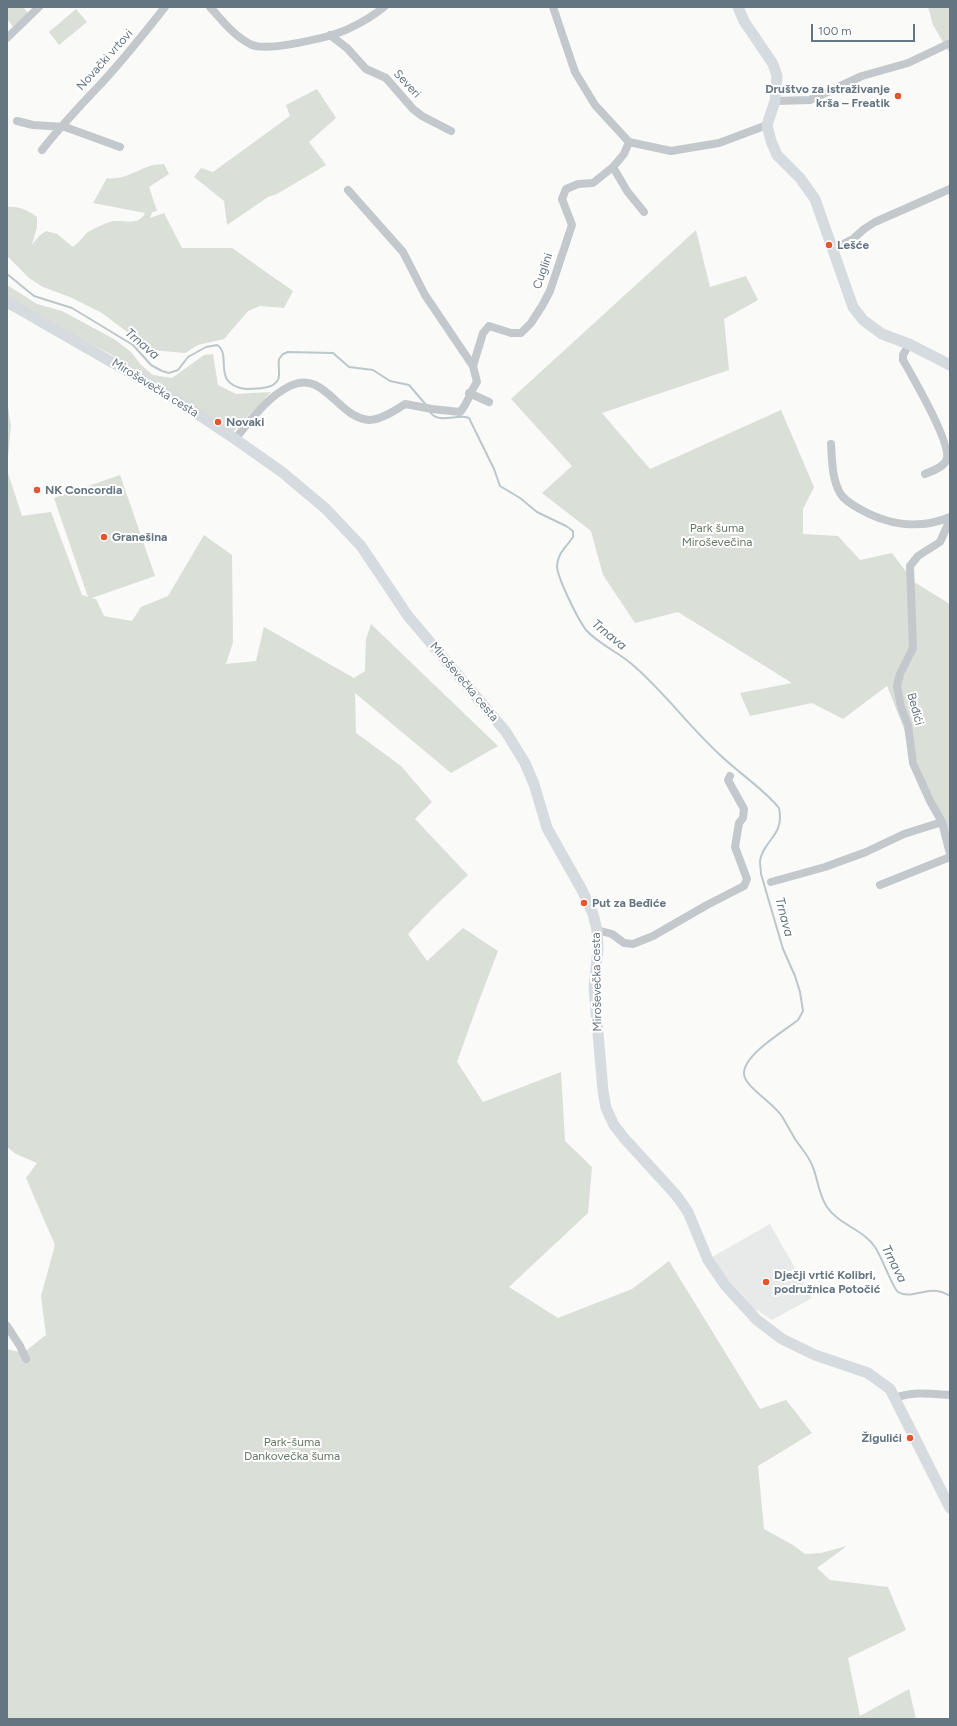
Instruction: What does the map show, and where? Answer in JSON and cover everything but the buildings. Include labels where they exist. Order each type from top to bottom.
[{"type":"main road","points":[[738,7],[752,33],[773,64],[777,76],[775,101],[767,124],[771,141],[777,155],[800,178],[815,199],[854,307],[863,320],[882,334],[909,344],[950,365]]},
{"type":"main road","name":"Miroševečka cesta","points":[[7,302],[169,395],[236,439],[282,472],[326,509],[344,526],[361,546],[408,616],[506,732],[525,763],[534,784],[547,828],[582,890],[593,914],[597,930],[598,949],[594,987],[596,1023],[603,1091],[606,1108],[614,1125],[676,1195],[688,1212],[708,1260],[724,1285],[757,1320],[782,1339],[814,1355],[868,1373],[890,1389],[896,1398],[950,1508]]},
{"type":"street","points":[[7,38],[39,7]]},
{"type":"street","name":"Novački vrtovi","points":[[42,150],[59,127],[97,88],[165,7]]},
{"type":"street","points":[[210,7],[250,45],[271,48],[346,30],[384,7]]},
{"type":"street","points":[[552,7],[575,72],[595,105],[629,142],[671,151],[719,143],[767,124]]},
{"type":"street","name":"Severi","points":[[330,35],[347,48],[366,69],[386,78],[422,116],[451,131]]},
{"type":"street","points":[[775,101],[810,100],[862,76],[908,63],[948,44]]},
{"type":"street","points":[[17,121],[33,125],[65,127],[120,147]]},
{"type":"street","name":"Cuglini","points":[[472,366],[483,332],[489,326],[511,333],[521,333],[531,323],[548,296],[572,225],[562,199],[566,189],[578,184],[593,183],[613,167],[624,154],[629,142]]},
{"type":"street","points":[[613,167],[627,191],[644,212]]},
{"type":"street","points":[[832,249],[853,239],[864,228],[875,222],[950,189]]},
{"type":"street","name":"Cuglini","points":[[236,439],[265,405],[284,389],[303,382],[316,384],[355,416],[370,420],[393,411],[405,404],[460,412],[467,403],[469,393],[477,382],[472,366],[425,294],[403,252],[348,190]]},
{"type":"street","points":[[909,344],[903,355],[904,360],[940,432],[947,452],[947,461],[944,464],[925,474]]},
{"type":"street","points":[[469,393],[489,402]]},
{"type":"street","points":[[831,444],[835,482],[838,491],[846,501],[871,516],[892,523],[914,525],[928,524],[950,518]]},
{"type":"street","name":"Beđići","points":[[950,518],[940,542],[918,556],[910,566],[913,648],[900,674],[897,686],[901,707],[908,725],[913,763],[930,801],[942,822],[950,856]]},
{"type":"street","points":[[597,930],[612,934],[624,943],[633,944],[653,936],[744,886],[747,879],[735,847],[739,823],[744,809],[728,780],[730,776]]},
{"type":"street","points":[[772,882],[825,867],[866,852],[904,834],[942,822]]},
{"type":"street","points":[[880,885],[950,856]]},
{"type":"street","points":[[7,1326],[26,1359]]},
{"type":"street","points":[[896,1398],[904,1395],[920,1393],[950,1395]]},
{"type":"shaded area","name":"Dječji vrtić Kolibri, podružnica Potočić","points":[[770,1224],[812,1298],[772,1320],[757,1310],[755,1311],[717,1267],[712,1257]]},
{"type":"green space","points":[[7,7],[23,7],[28,13],[13,27],[7,19]]},
{"type":"green space","points":[[928,7],[950,7],[950,54],[933,25]]},
{"type":"green space","points":[[76,9],[87,22],[59,45],[49,32]]},
{"type":"green space","points":[[317,89],[336,118],[309,142],[326,165],[277,194],[268,197],[227,225],[224,201],[194,177],[201,168],[213,172],[290,116],[286,105]]},
{"type":"green space","points":[[164,164],[169,174],[149,187],[157,211],[152,212],[150,218],[164,213],[182,248],[232,248],[293,291],[284,308],[260,306],[248,311],[224,339],[198,345],[185,353],[151,350],[102,313],[70,297],[43,287],[29,278],[7,256],[7,207],[23,209],[37,217],[37,227],[32,245],[39,236],[46,231],[57,234],[73,247],[88,232],[98,227],[115,221],[136,221],[139,220],[145,213],[93,203],[107,178],[118,178],[152,165]]},
{"type":"green space","name":"Park šuma Miroševečina","points":[[696,230],[710,287],[746,276],[758,300],[724,319],[729,370],[602,413],[650,469],[781,410],[814,487],[803,509],[803,534],[838,536],[860,560],[892,553],[914,582],[950,605],[950,844],[887,686],[843,719],[812,703],[750,716],[740,693],[792,683],[678,612],[635,623],[603,575],[591,531],[542,493],[572,466],[511,399]]},
{"type":"green space","points":[[7,285],[37,304],[62,311],[114,339],[131,352],[141,365],[153,375],[172,378],[204,355],[213,354],[218,385],[236,394],[271,392],[231,434],[112,355],[17,305],[7,298]]},
{"type":"green space","points":[[7,401],[11,426],[7,467]]},
{"type":"green space","name":"Park-šuma Dankovečka šuma","points":[[7,470],[22,516],[51,512],[82,595],[88,597],[54,498],[120,475],[155,576],[92,598],[96,599],[104,616],[132,621],[141,607],[168,596],[204,535],[232,555],[233,642],[226,664],[256,661],[264,627],[354,678],[365,671],[366,639],[371,624],[498,746],[451,773],[355,693],[356,733],[401,766],[432,802],[415,819],[468,875],[408,934],[427,961],[463,928],[498,951],[457,1062],[483,1102],[561,1072],[565,1141],[592,1167],[588,1213],[509,1287],[558,1318],[632,1289],[669,1261],[760,1409],[786,1400],[812,1433],[758,1466],[764,1529],[793,1545],[805,1554],[821,1553],[847,1546],[817,1568],[830,1580],[888,1587],[906,1630],[848,1658],[860,1716],[909,1689],[916,1719],[7,1719],[7,1349],[23,1353],[46,1335],[41,1296],[55,1245],[26,1178],[37,1163],[16,1154],[7,1147]]},
{"type":"waterway","name":"Trnava","points":[[7,274],[34,296],[72,308],[133,345],[151,365],[162,371],[169,373],[178,370],[188,357],[206,347],[217,345],[223,355],[225,376],[229,381],[235,386],[246,389],[258,389],[275,384],[279,378],[279,359],[283,354],[288,352],[333,353],[349,367],[373,370],[390,381],[409,385],[427,406]]},
{"type":"waterway","name":"Trnava","points":[[430,412],[438,418],[469,418],[494,469],[500,486],[520,498],[537,512],[573,531],[573,537],[560,554],[557,566],[569,599],[583,626],[598,641],[628,661],[645,676],[725,760],[766,794],[779,808],[779,825],[762,854],[760,861],[761,874],[783,949],[795,976],[800,992],[803,1011],[798,1020],[757,1051],[745,1067],[744,1074],[749,1085],[779,1112],[810,1161],[822,1197],[827,1207],[832,1213],[858,1231],[875,1247],[896,1290],[904,1294],[936,1291],[943,1292],[950,1296]]},
{"type":"place","name":"Društvo za istraživanje krša – Freatik","points":[[898,96]]},
{"type":"place","name":"Lešće","points":[[829,245]]},
{"type":"place","name":"Novaki","points":[[218,422]]},
{"type":"place","name":"NK Concordia","points":[[37,490]]},
{"type":"place","name":"Granešina","points":[[104,537]]},
{"type":"place","name":"Put za Beđiće","points":[[584,903]]},
{"type":"place","name":"Dječji vrtić Kolibri, podružnica Potočić","points":[[766,1282]]},
{"type":"place","name":"Žigulići","points":[[910,1438]]}]
